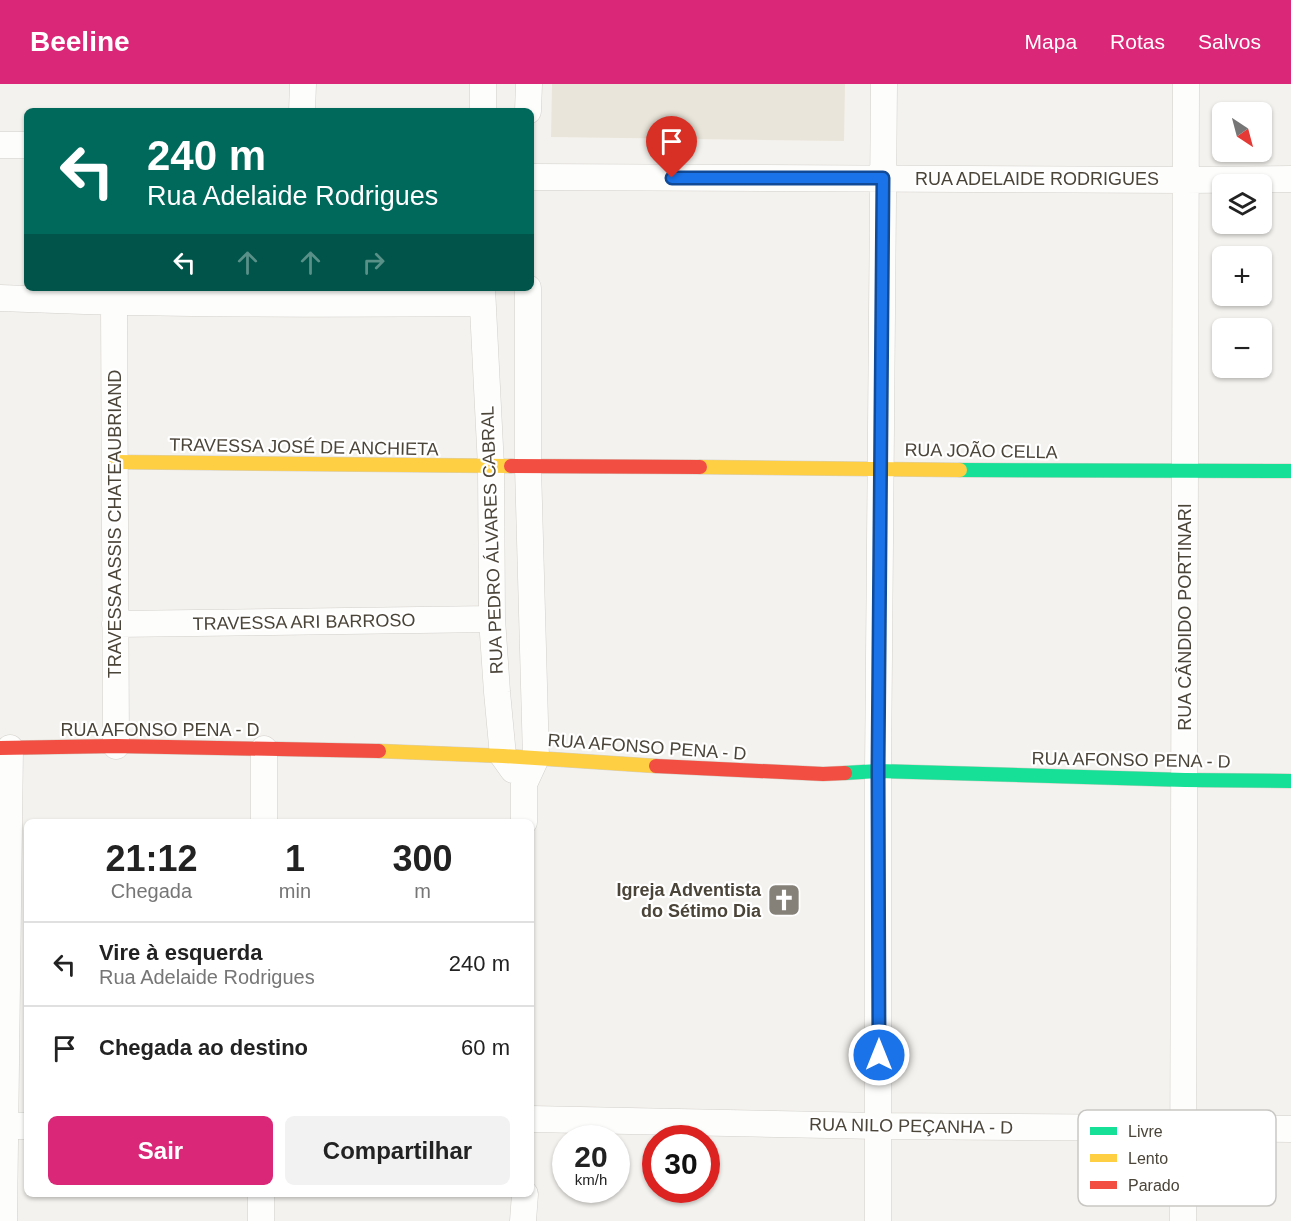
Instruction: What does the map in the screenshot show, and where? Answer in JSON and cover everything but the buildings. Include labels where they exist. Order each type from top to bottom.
[{"type":"street","points":[[302,108],[303,84]]},
{"type":"street","points":[[483,84],[483,108]]},
{"type":"street","points":[[528,108],[529,84]]},
{"type":"street","points":[[878,1221],[878,771],[884,84]]},
{"type":"street","name":"RUA CÂNDIDO PORTINARI","points":[[1183,1110],[1186,84]]},
{"type":"street","points":[[0,145],[24,145]]},
{"type":"street","name":"RUA ADELAIDE RODRIGUES","points":[[534,177],[1291,179]]},
{"type":"street","name":"RUA PEDRO ÁLVARES CABRAL","points":[[524,819],[524,784],[536,758],[528,467],[528,291]]},
{"type":"street","points":[[0,298],[114,303],[300,296],[482,296]]},
{"type":"street","name":"RUA PEDRO ÁLVARES CABRAL","points":[[482,296],[491,467],[492,619],[496,692],[503,756]]},
{"type":"street","name":"TRAVESSA ASSIS CHATEAUBRIAND","points":[[114,303],[116,746]]},
{"type":"street","name":"TRAVESSA JOSÉ DE ANCHIETA","points":[[116,462],[491,467]]},
{"type":"street","name":"RUA JOÃO CELLA","points":[[491,467],[1291,471]]},
{"type":"street","name":"TRAVESSA ARI BARROSO","points":[[115,624],[492,619]]},
{"type":"street","name":"RUA AFONSO PENA - D","points":[[5,748],[116,746],[264,749],[503,756],[693,769],[823,774],[878,771],[1291,781]]},
{"type":"street","points":[[4,1221],[11,1126],[5,748]]},
{"type":"street","points":[[264,749],[264,819]]},
{"type":"street","points":[[503,756],[524,784]]},
{"type":"street","name":"RUA NILO PEÇANHA - D","points":[[534,1119],[1078,1128]]},
{"type":"street","points":[[261,1197],[261,1221]]},
{"type":"street","points":[[524,1221],[525,1197]]},
{"type":"shaded area","points":[[552,84],[845,84],[844,141],[551,137]]},
{"type":"traffic: fast","points":[[960,470],[1291,471]]},
{"type":"traffic: fast","points":[[845,773],[878,771],[1291,781]]},
{"type":"traffic: slow","points":[[116,462],[511,466]]},
{"type":"traffic: slow","points":[[700,467],[960,470]]},
{"type":"traffic: slow","points":[[379,751],[656,766]]},
{"type":"traffic: jam","points":[[511,466],[700,467]]},
{"type":"traffic: jam","points":[[0,748],[116,746],[379,751]]},
{"type":"traffic: jam","points":[[656,766],[823,774],[845,773]]},
{"type":"place","name":"Igreja Adventista do Sétimo Dia","points":[[784,900]]},
{"type":"route","points":[[672,178],[883,178],[878,771],[879,1055]]}]
